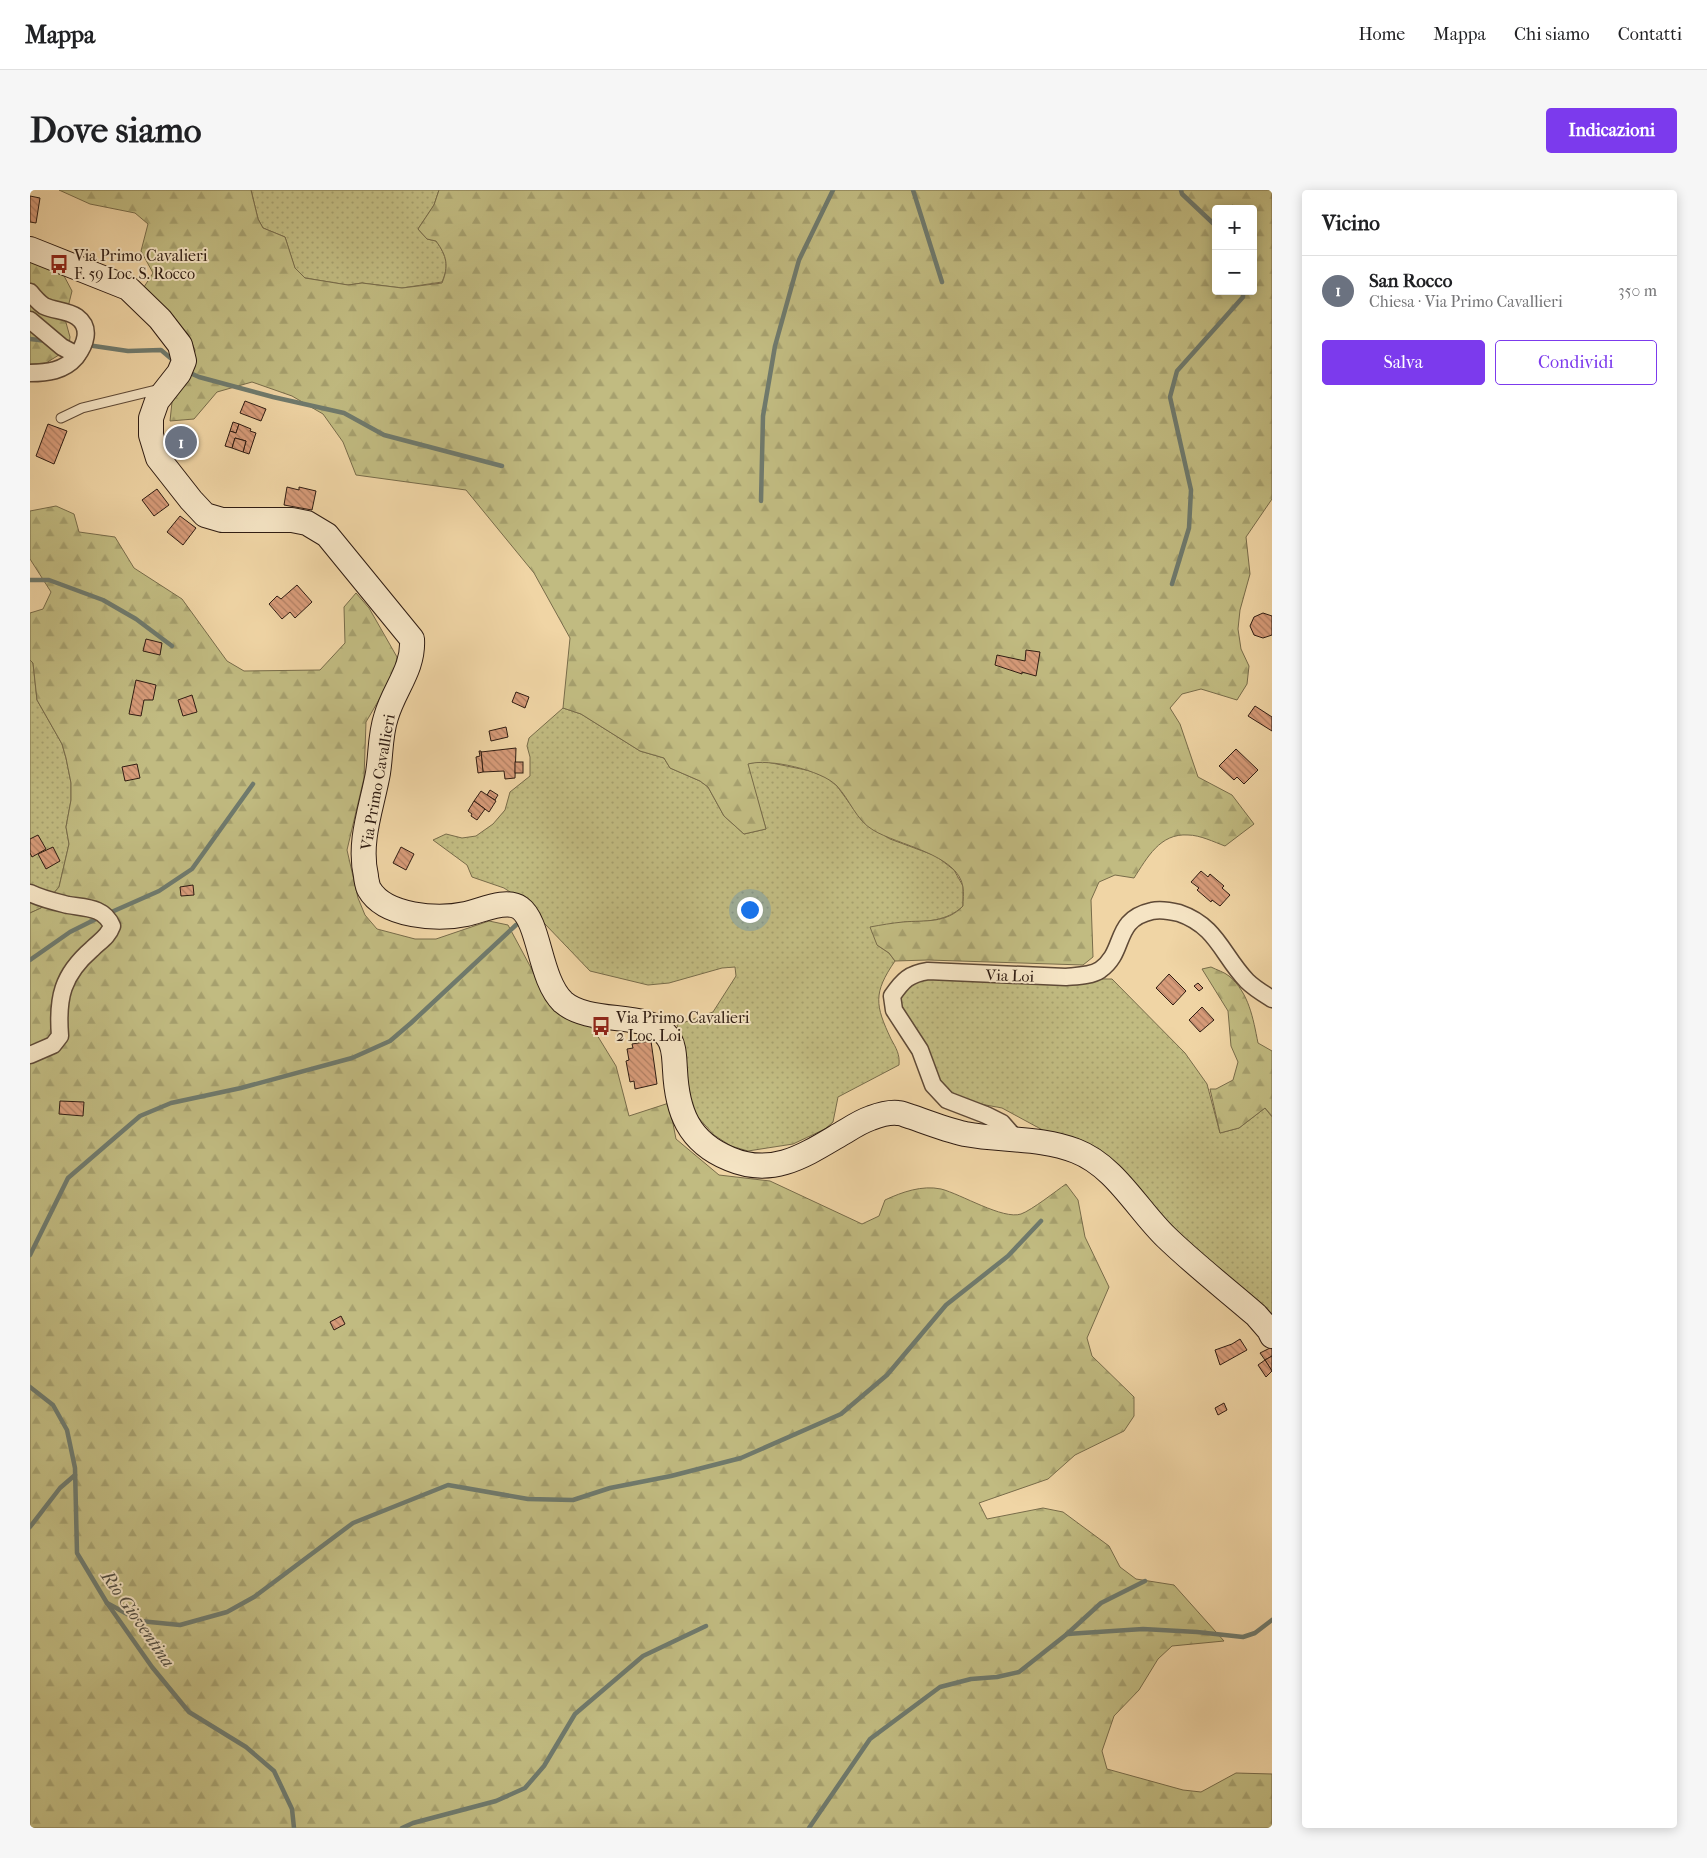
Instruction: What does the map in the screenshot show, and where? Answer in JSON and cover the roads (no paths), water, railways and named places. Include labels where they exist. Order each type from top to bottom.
[{"type":"main road","name":"Via Primo Cavallieri","points":[[30,249],[128,288],[160,319],[180,345],[184,361],[179,373],[157,400],[151,418],[151,435],[158,458],[190,500],[205,514],[222,520],[292,520],[307,523],[327,535],[412,639],[412,658],[386,717],[379,769],[363,843],[363,864],[368,889],[385,905],[406,914],[426,916],[462,915],[507,904],[518,906],[532,926],[545,970],[555,992],[564,1002],[580,1013],[598,1017],[627,1019],[656,1027],[667,1035],[673,1048],[676,1091],[683,1116],[706,1144],[718,1154],[731,1160],[749,1165],[780,1165],[808,1152],[865,1120],[883,1114],[898,1113],[965,1134],[1044,1142],[1077,1151],[1106,1170],[1165,1236],[1256,1315],[1272,1336]]},
{"type":"street","points":[[30,292],[43,306],[71,314],[81,321],[86,336],[84,346],[67,364],[52,372],[30,373]]},
{"type":"street","points":[[30,320],[62,347],[77,355]]},
{"type":"street","points":[[30,893],[60,903],[101,912],[110,920],[112,926],[110,932],[86,954],[70,972],[65,981],[59,1013],[60,1036],[53,1045],[30,1056]]},
{"type":"street","name":"Via Loi","points":[[1016,1139],[1002,1122],[947,1100],[934,1085],[920,1050],[894,1010],[892,996],[902,982],[915,973],[928,971],[1066,977],[1087,975],[1099,971],[1113,957],[1124,929],[1136,916],[1154,911],[1173,911],[1204,926],[1248,982],[1272,999]]},
{"type":"lane","points":[[61,418],[82,408],[150,390],[165,388]]},
{"type":"waterway","points":[[761,501],[763,416],[775,346],[799,260],[833,190]]},
{"type":"waterway","points":[[913,190],[942,282]]},
{"type":"waterway","points":[[1181,190],[1182,194],[1212,222]]},
{"type":"waterway","points":[[1172,584],[1189,528],[1191,490],[1170,397],[1177,371],[1243,295]]},
{"type":"waterway","points":[[30,339],[47,341]]},
{"type":"waterway","points":[[87,345],[128,351],[161,350],[174,361]]},
{"type":"waterway","points":[[188,372],[199,377],[273,397],[344,413],[384,435],[502,466]]},
{"type":"waterway","points":[[30,580],[49,580],[103,600],[136,619],[172,646]]},
{"type":"waterway","points":[[107,914],[159,891],[192,869],[253,784]]},
{"type":"waterway","points":[[30,960],[70,932],[100,917]]},
{"type":"waterway","points":[[30,1255],[68,1178],[140,1116],[171,1103],[241,1088],[352,1058],[390,1041],[516,925]]},
{"type":"waterway","points":[[107,1603],[140,1621],[180,1625],[227,1612],[254,1597],[353,1523],[448,1485],[528,1499],[573,1500],[610,1488],[671,1476],[741,1458],[841,1414],[887,1375],[946,1305],[1008,1256],[1041,1221]]},
{"type":"waterway","name":"Rio Gioventina","points":[[30,1387],[53,1405],[67,1430],[75,1468],[77,1553],[107,1603],[152,1667],[189,1712],[246,1747],[274,1771],[292,1809],[294,1828]]},
{"type":"waterway","points":[[30,1527],[60,1488],[75,1475]]},
{"type":"waterway","points":[[809,1828],[870,1739],[940,1687],[971,1679],[997,1677],[1019,1672],[1067,1634],[1101,1603],[1145,1581]]},
{"type":"waterway","points":[[1067,1634],[1143,1629],[1243,1637],[1255,1633],[1272,1620]]},
{"type":"waterway","points":[[402,1828],[413,1823],[496,1801],[525,1788],[544,1766],[575,1714],[643,1656],[706,1626]]},
{"type":"place","name":"Via Primo Cavalieri F. 59 Loc. S. Rocco","points":[[59,264]]},
{"type":"place","name":"San Rocco","points":[[181,442]]},
{"type":"place","name":"Via Primo Cavalieri 2 Loc. Loi","points":[[601,1026]]}]
